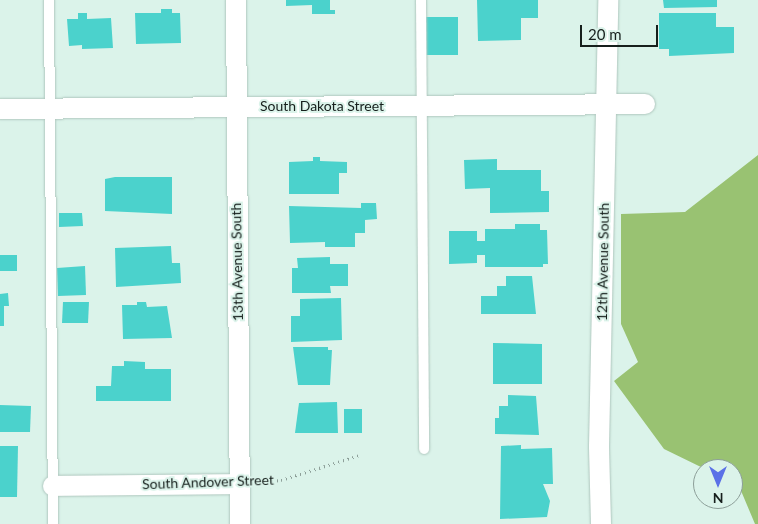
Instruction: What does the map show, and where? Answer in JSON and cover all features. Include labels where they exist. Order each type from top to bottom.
[{"type":"street","name":"13th Avenue South","points":[[236,0],[240,524]]},
{"type":"street","name":"12th Avenue South","points":[[601,524],[599,446],[608,0]]},
{"type":"street","name":"South Dakota Street","points":[[0,108],[645,104]]},
{"type":"street","name":"South Andover Street","points":[[53,486],[239,484]]},
{"type":"lane","points":[[49,0],[48,108],[53,524]]},
{"type":"lane","points":[[421,0],[420,105],[424,449]]},
{"type":"path","name":"South Andover Street","points":[[239,484],[281,480],[360,456]]},
{"type":"green space","points":[[758,155],[758,524],[755,524],[743,496],[743,459],[693,459],[693,463],[664,449],[614,381],[638,362],[621,324],[621,214],[685,212]]},
{"type":"building","points":[[286,0],[330,0],[330,10],[335,10],[335,14],[312,14],[312,5],[286,6]]},
{"type":"building","points":[[477,0],[538,0],[538,18],[521,18],[521,40],[478,41]]},
{"type":"building","points":[[663,0],[717,0],[717,7],[664,8]]},
{"type":"building","points":[[161,9],[172,9],[172,13],[180,13],[181,43],[136,44],[135,13],[161,13]]},
{"type":"building","points":[[78,13],[87,13],[87,19],[111,18],[113,48],[82,49],[82,45],[69,46],[67,19],[78,19]]},
{"type":"building","points":[[659,13],[716,13],[716,27],[734,27],[734,53],[669,56],[669,49],[659,49]]},
{"type":"building","points":[[425,17],[458,17],[458,55],[425,55]]},
{"type":"building","points":[[313,157],[320,157],[320,161],[347,162],[347,173],[339,173],[339,194],[289,194],[289,162],[313,161]]},
{"type":"building","points":[[497,159],[497,170],[541,170],[541,191],[549,191],[549,212],[490,213],[490,188],[465,189],[464,160]]},
{"type":"building","points":[[115,177],[172,177],[172,214],[105,211],[105,179]]},
{"type":"building","points":[[361,203],[376,203],[377,219],[365,220],[365,233],[355,233],[355,247],[325,247],[325,242],[290,243],[289,206],[361,208]]},
{"type":"building","points":[[59,213],[82,213],[83,226],[59,227]]},
{"type":"building","points":[[515,224],[540,224],[540,230],[547,230],[548,264],[543,264],[543,267],[485,267],[485,255],[477,255],[477,263],[449,264],[449,231],[477,231],[477,241],[485,241],[485,229],[515,229]]},
{"type":"building","points":[[171,246],[172,263],[180,263],[181,283],[116,287],[115,248]]},
{"type":"building","points":[[0,255],[17,255],[17,271],[0,271]]},
{"type":"building","points":[[330,257],[330,264],[348,264],[348,286],[330,286],[331,293],[292,293],[292,268],[298,268],[297,258]]},
{"type":"building","points":[[85,266],[86,295],[58,296],[57,268]]},
{"type":"building","points":[[506,276],[532,276],[536,314],[481,314],[481,296],[497,296],[497,286],[506,286]]},
{"type":"building","points":[[8,293],[9,306],[4,306],[4,326],[0,326],[0,294]]},
{"type":"building","points":[[341,298],[342,340],[291,342],[291,316],[300,316],[300,299]]},
{"type":"building","points":[[63,302],[89,302],[88,323],[62,323]]},
{"type":"building","points":[[137,302],[146,302],[147,307],[167,306],[172,338],[123,339],[122,305],[137,305]]},
{"type":"building","points":[[493,343],[542,344],[542,384],[493,384]]},
{"type":"building","points":[[293,347],[328,347],[328,350],[332,350],[330,385],[298,385]]},
{"type":"building","points":[[124,361],[145,362],[145,369],[171,369],[171,401],[96,401],[96,386],[111,386],[112,366],[124,366]]},
{"type":"building","points":[[508,395],[536,396],[539,435],[495,434],[495,418],[499,418],[499,406],[508,406]]},
{"type":"building","points":[[337,402],[338,433],[295,433],[299,403]]},
{"type":"building","points":[[0,405],[31,406],[30,432],[0,432]]},
{"type":"building","points":[[344,409],[362,409],[362,433],[344,433]]},
{"type":"building","points":[[521,445],[521,449],[552,448],[553,484],[543,484],[550,501],[547,517],[500,519],[501,446]]},
{"type":"building","points":[[0,446],[18,446],[17,497],[0,497]]}]
